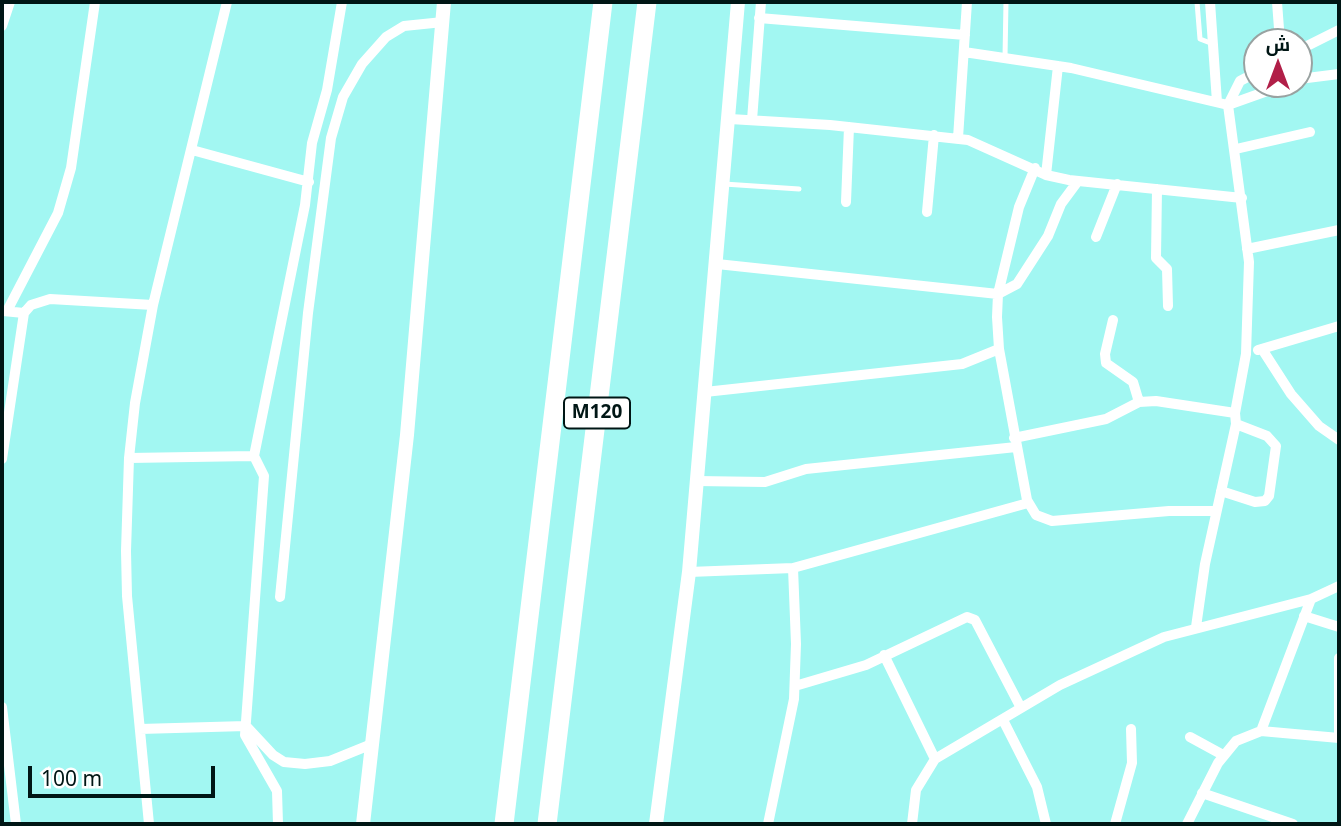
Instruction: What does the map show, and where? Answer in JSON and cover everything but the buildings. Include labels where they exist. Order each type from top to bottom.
[{"type":"highway","name":"M120","points":[[504,824],[603,2]]},
{"type":"highway","name":"M120","points":[[547,824],[647,2]]},
{"type":"street","points":[[2,26],[10,2]]},
{"type":"street","points":[[24,313],[4,311],[58,213],[68,179],[95,2]]},
{"type":"street","points":[[149,824],[125,551],[129,458],[135,403],[153,305],[228,2]]},
{"type":"street","points":[[278,824],[277,791],[245,735],[264,476],[254,456],[309,182],[312,143],[327,90],[342,2]]},
{"type":"street","points":[[363,824],[407,435],[444,2]]},
{"type":"street","points":[[656,824],[697,481],[730,119],[737,2]]},
{"type":"street","points":[[752,120],[761,2]]},
{"type":"street","points":[[958,138],[967,2]]},
{"type":"street","points":[[1196,627],[1205,564],[1246,354],[1247,249],[1242,198],[1236,149],[1222,103],[1210,2]]},
{"type":"street","points":[[1277,2],[1279,28]]},
{"type":"street","points":[[760,18],[965,35]]},
{"type":"street","points":[[280,597],[308,313],[331,138],[343,97],[362,64],[386,37],[404,26],[443,22]]},
{"type":"street","points":[[1313,43],[1339,30]]},
{"type":"street","points":[[964,52],[1058,66],[1222,103],[1243,97]]},
{"type":"street","points":[[1046,174],[1058,66]]},
{"type":"street","points":[[1313,77],[1339,74]]},
{"type":"street","points":[[1222,103],[1243,79]]},
{"type":"street","points":[[730,119],[958,138],[1046,174],[1078,181],[1242,198]]},
{"type":"street","points":[[846,202],[849,127]]},
{"type":"street","points":[[1236,149],[1310,132]]},
{"type":"street","points":[[927,212],[934,135]]},
{"type":"street","points":[[192,149],[309,182]]},
{"type":"street","points":[[1035,169],[1019,207],[998,294],[999,349],[1028,503],[1036,515],[1052,521],[1169,511],[1216,510]]},
{"type":"street","points":[[717,264],[998,294],[1017,284],[1048,236],[1061,204],[1078,181]]},
{"type":"street","points":[[1096,237],[1117,184]]},
{"type":"street","points":[[1157,188],[1156,258],[1167,269],[1168,306]]},
{"type":"street","points":[[1247,249],[1339,230]]},
{"type":"street","points":[[2,459],[24,313],[31,305],[50,299],[153,305]]},
{"type":"street","points":[[1113,320],[1105,354],[1106,363],[1133,382],[1139,402]]},
{"type":"street","points":[[1246,354],[1339,326]]},
{"type":"street","points":[[705,391],[962,364],[999,349]]},
{"type":"street","points":[[1262,349],[1291,394],[1319,426],[1339,440]]},
{"type":"street","points":[[697,481],[765,482],[806,469],[1015,442],[1106,419],[1139,402],[1156,401],[1235,419],[1267,436],[1276,446],[1269,496],[1265,501],[1255,502],[1221,491]]},
{"type":"street","points":[[129,458],[254,456]]},
{"type":"street","points":[[688,572],[793,568],[1028,503]]},
{"type":"street","points":[[768,824],[795,686],[793,568]]},
{"type":"street","points":[[912,824],[916,790],[935,759],[1021,708],[1117,656],[1196,627],[1311,599],[1339,586]]},
{"type":"street","points":[[1261,731],[1311,599]]},
{"type":"street","points":[[1304,616],[1339,627]]},
{"type":"street","points":[[795,686],[866,665],[962,617],[971,618],[1021,708]]},
{"type":"street","points":[[884,655],[935,759]]},
{"type":"street","points":[[1187,824],[1223,755],[1236,741],[1261,731],[1339,737],[1339,659]]},
{"type":"street","points":[[2,707],[16,824]]},
{"type":"street","points":[[1003,720],[1037,786],[1046,824]]},
{"type":"street","points":[[140,729],[246,726],[273,755],[284,762],[306,764],[330,761],[372,744]]},
{"type":"street","points":[[1115,824],[1132,763],[1131,729]]},
{"type":"street","points":[[1190,737],[1223,755]]},
{"type":"street","points":[[1202,793],[1293,824]]},
{"type":"lane","points":[[1005,57],[1006,2]]},
{"type":"lane","points":[[1196,2],[1200,39],[1213,44]]},
{"type":"lane","points":[[724,184],[799,189]]}]
